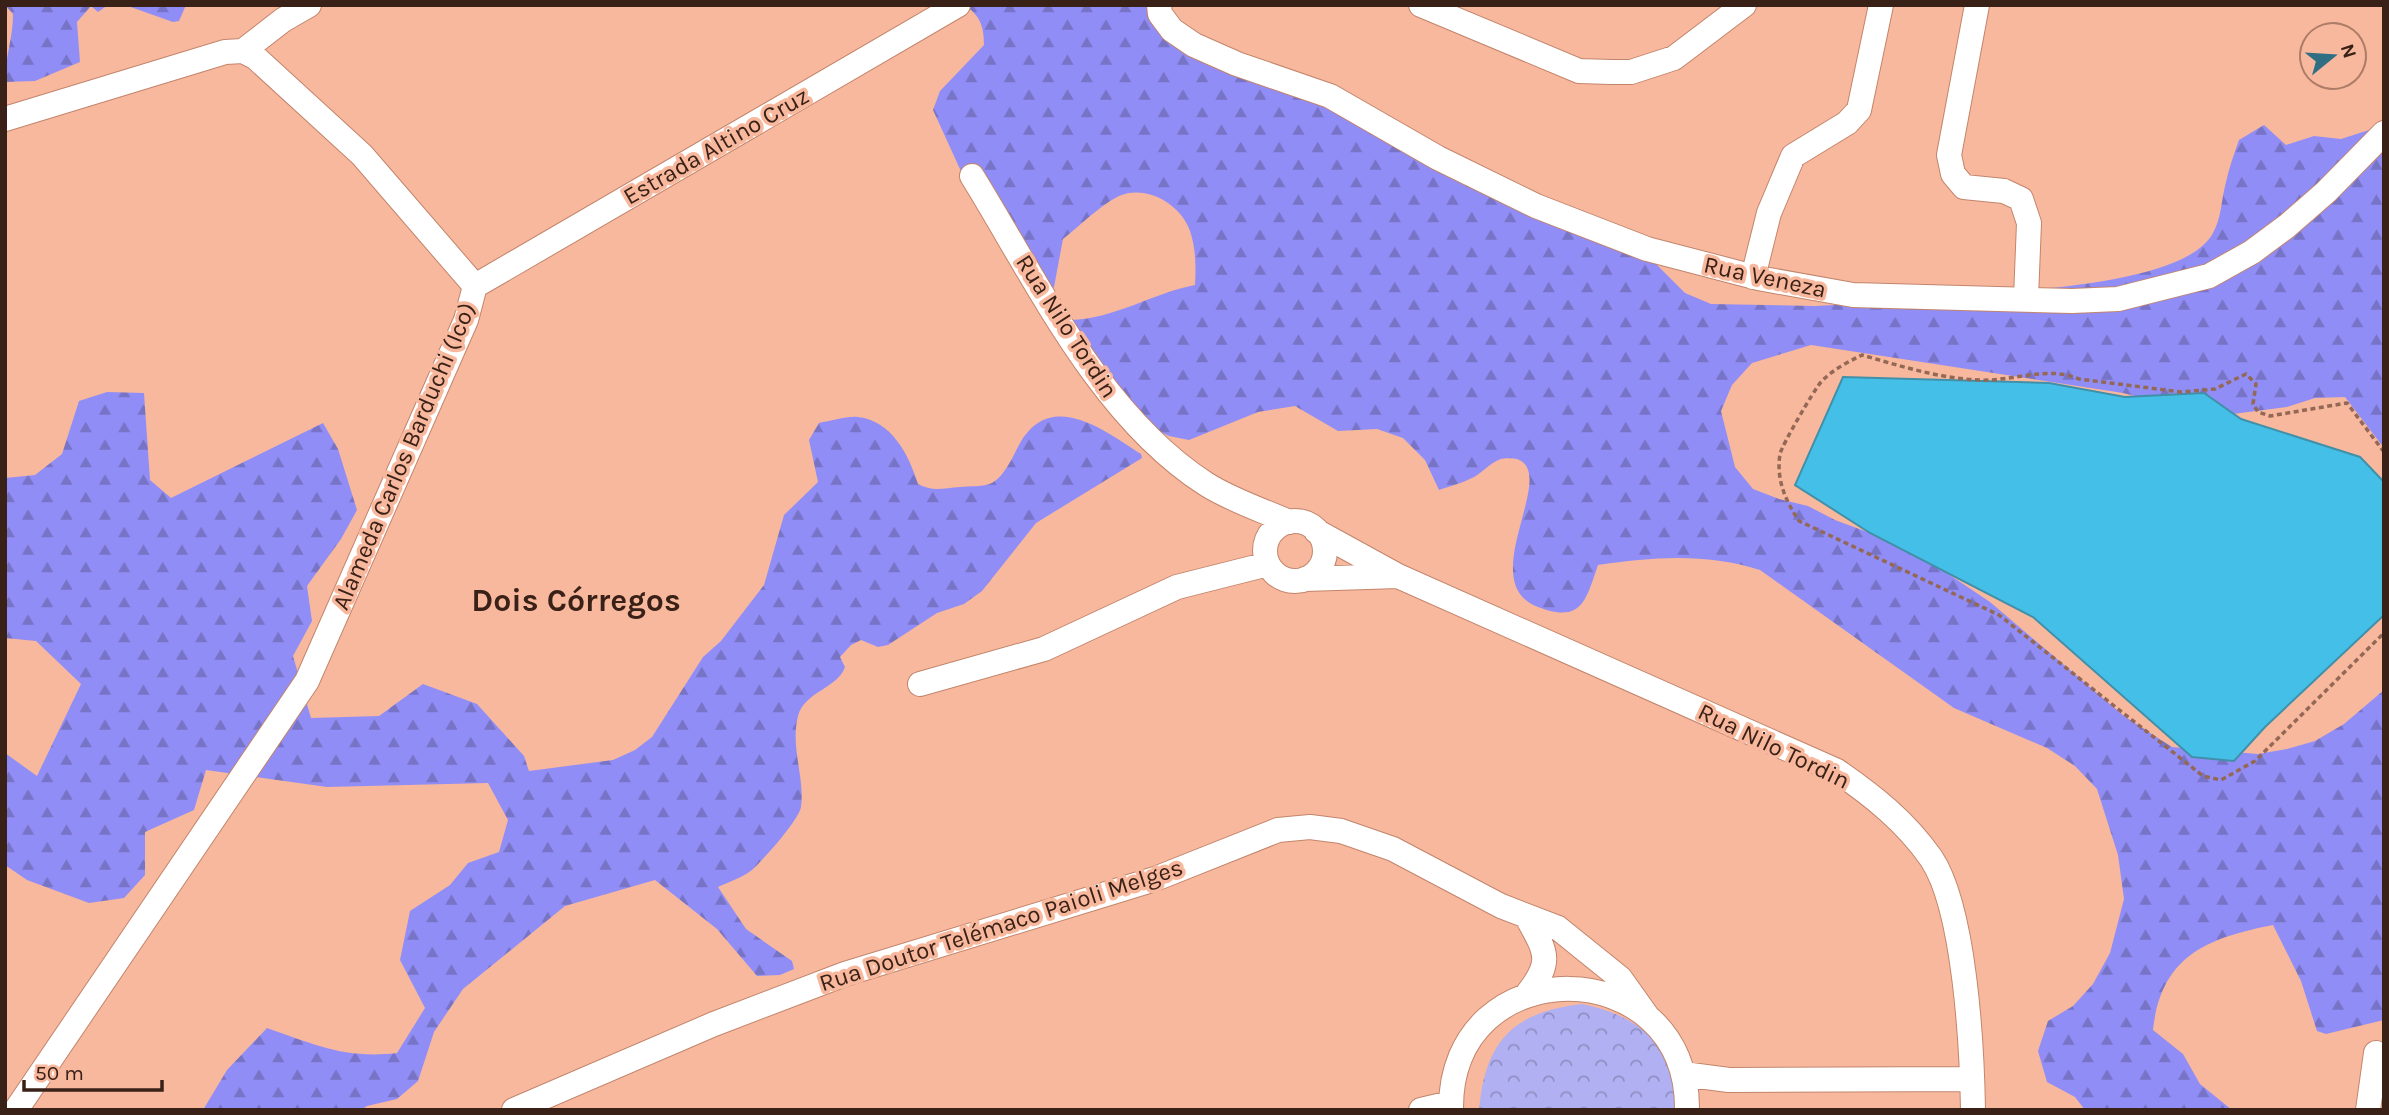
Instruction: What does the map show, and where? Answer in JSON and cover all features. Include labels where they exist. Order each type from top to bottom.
[{"type":"street","points":[[5,119],[225,52],[243,51],[283,20],[309,5]]},
{"type":"street","name":"Estrada Altino Cruz","points":[[475,286],[958,5]]},
{"type":"street","name":"Rua Veneza","points":[[1160,5],[1160,14],[1172,30],[1194,45],[1237,64],[1330,96],[1438,158],[1536,206],[1647,249],[1753,277],[1853,295],[2072,301],[2118,299],[2209,276],[2252,252],[2287,226],[2326,192],[2383,129]]},
{"type":"street","points":[[1421,5],[1578,71],[1611,72],[1631,72],[1674,58],[1744,5]]},
{"type":"street","points":[[1753,277],[1769,213],[1793,156],[1847,123],[1859,110],[1881,5]]},
{"type":"street","points":[[1977,5],[1950,155],[1953,174],[1964,187],[2004,191],[2021,199],[2029,223],[2026,298]]},
{"type":"street","name":"Alameda Carlos Barduchi (Ico)","points":[[16,1110],[307,681],[466,320],[475,286],[362,155],[255,57],[243,51]]},
{"type":"street","name":"Rua Nilo Tordin","points":[[972,176],[1097,380],[1132,421],[1167,454],[1208,485],[1289,522]]},
{"type":"street","points":[[1299,522],[1316,530],[1324,548],[1324,558],[1320,567],[1306,579],[1286,580],[1268,564],[1265,550],[1267,540],[1280,525],[1299,522]]},
{"type":"street","name":"Rua Nilo Tordin","points":[[1316,530],[1398,576],[1837,771],[1878,800],[1905,825],[1933,860],[1947,899],[1963,966],[1973,1110]]},
{"type":"street","points":[[920,684],[1044,649],[1177,587],[1268,564]]},
{"type":"street","name":"Rua Nilo Tordin","points":[[1306,579],[1398,576]]},
{"type":"street","name":"Rua Doutor Telémaco Paioli Melges","points":[[514,1110],[714,1024],[845,974],[1155,879],[1278,830],[1310,827],[1341,831],[1393,849],[1528,919],[1558,928],[1620,978],[1647,1016]]},
{"type":"street","points":[[1528,919],[1545,952],[1546,963],[1541,977],[1528,993]]},
{"type":"street","points":[[1421,1110],[1451,1106],[1453,1078],[1460,1059],[1480,1026],[1502,1007],[1528,993],[1556,987],[1586,987],[1618,998],[1647,1016],[1669,1042],[1683,1074],[1687,1110]]},
{"type":"street","points":[[2368,1110],[2376,1053]]},
{"type":"street","points":[[1683,1074],[1730,1080],[1972,1079]]},
{"type":"path","points":[[2384,452],[2347,404],[2270,416],[2258,412],[2253,404],[2256,384],[2246,374],[2215,389],[2181,392],[2079,379],[2063,372],[1979,380],[1919,372],[1862,355],[1844,363],[1821,383],[1780,452],[1780,484],[1786,501],[1799,521],[1999,615],[2203,776],[2221,780],[2255,761],[2384,633]]},
{"type":"green space","points":[[5,5],[108,5],[98,12],[91,6],[77,22],[80,62],[35,81],[5,82],[13,14]]},
{"type":"green space","points":[[125,5],[186,5],[179,21],[173,22]]},
{"type":"green space","points":[[964,5],[1153,5],[1180,31],[1641,249],[1685,293],[1711,304],[1815,306],[1991,297],[2085,284],[2149,271],[2177,261],[2199,249],[2213,233],[2239,140],[2264,125],[2286,145],[2314,136],[2341,139],[2369,130],[2384,121],[2384,448],[2345,397],[2315,398],[2287,407],[2225,415],[2197,412],[2123,393],[1811,345],[1752,363],[1732,385],[1721,411],[1735,467],[1753,489],[1808,506],[1835,520],[1908,547],[1990,602],[2124,716],[2172,747],[2258,754],[2287,749],[2315,741],[2344,724],[2384,690],[2384,1020],[2326,1034],[2317,1031],[2301,981],[2273,925],[2228,936],[2208,944],[2177,968],[2166,984],[2153,1030],[2183,1054],[2200,1084],[2232,1110],[2085,1110],[2075,1097],[2047,1082],[2038,1051],[2048,1021],[2073,1006],[2093,984],[2110,953],[2124,899],[2118,855],[2097,789],[2075,766],[2047,748],[1954,708],[1760,570],[1719,561],[1679,558],[1598,565],[1585,598],[1573,610],[1564,613],[1538,607],[1520,594],[1513,575],[1514,553],[1529,485],[1528,469],[1517,459],[1497,460],[1474,477],[1439,490],[1425,460],[1403,438],[1377,429],[1338,431],[1295,406],[1258,412],[1189,440],[1169,436],[1138,421],[1071,320],[1118,311],[1195,285],[1195,258],[1190,231],[1179,212],[1161,199],[1140,193],[1119,196],[1097,210],[1063,239],[1054,287],[1043,297],[970,191],[933,110],[940,91],[984,45],[980,22]]},
{"type":"green space","points":[[107,392],[144,393],[150,480],[171,498],[323,423],[338,449],[357,510],[341,539],[307,586],[312,621],[293,656],[311,718],[379,716],[423,684],[477,704],[524,756],[529,771],[613,760],[635,750],[652,737],[703,657],[721,641],[764,585],[784,515],[818,482],[809,440],[819,423],[858,417],[880,425],[890,432],[904,451],[918,484],[933,489],[992,483],[1005,471],[1020,443],[1033,427],[1047,419],[1062,416],[1095,426],[1141,454],[1142,458],[1036,523],[982,591],[964,604],[937,613],[888,645],[878,647],[861,640],[851,645],[840,657],[845,667],[841,674],[802,708],[796,728],[802,796],[799,813],[780,840],[752,870],[718,887],[746,929],[792,961],[794,969],[780,975],[757,976],[717,929],[655,880],[565,906],[463,989],[434,1032],[418,1081],[397,1099],[361,1110],[203,1110],[227,1070],[267,1028],[346,1052],[397,1053],[425,1008],[400,960],[410,911],[450,885],[468,863],[499,852],[508,820],[488,783],[327,787],[206,770],[194,810],[145,832],[145,875],[124,898],[89,903],[27,880],[5,865],[5,753],[37,776],[81,684],[36,641],[5,638],[5,478],[35,475],[62,454],[79,401]]},
{"type":"green space","points":[[1582,1004],[1622,1017],[1651,1038],[1669,1068],[1676,1110],[1479,1110],[1488,1065],[1507,1034],[1538,1014]]},
{"type":"shaded area","points":[[1843,377],[2049,383],[2125,397],[2204,393],[2241,419],[2360,457],[2384,482],[2384,615],[2265,727],[2234,761],[2192,757],[2033,617],[1870,533],[1795,485]]},
{"type":"district","name":"Dois Córregos","points":[[576,600]]}]
